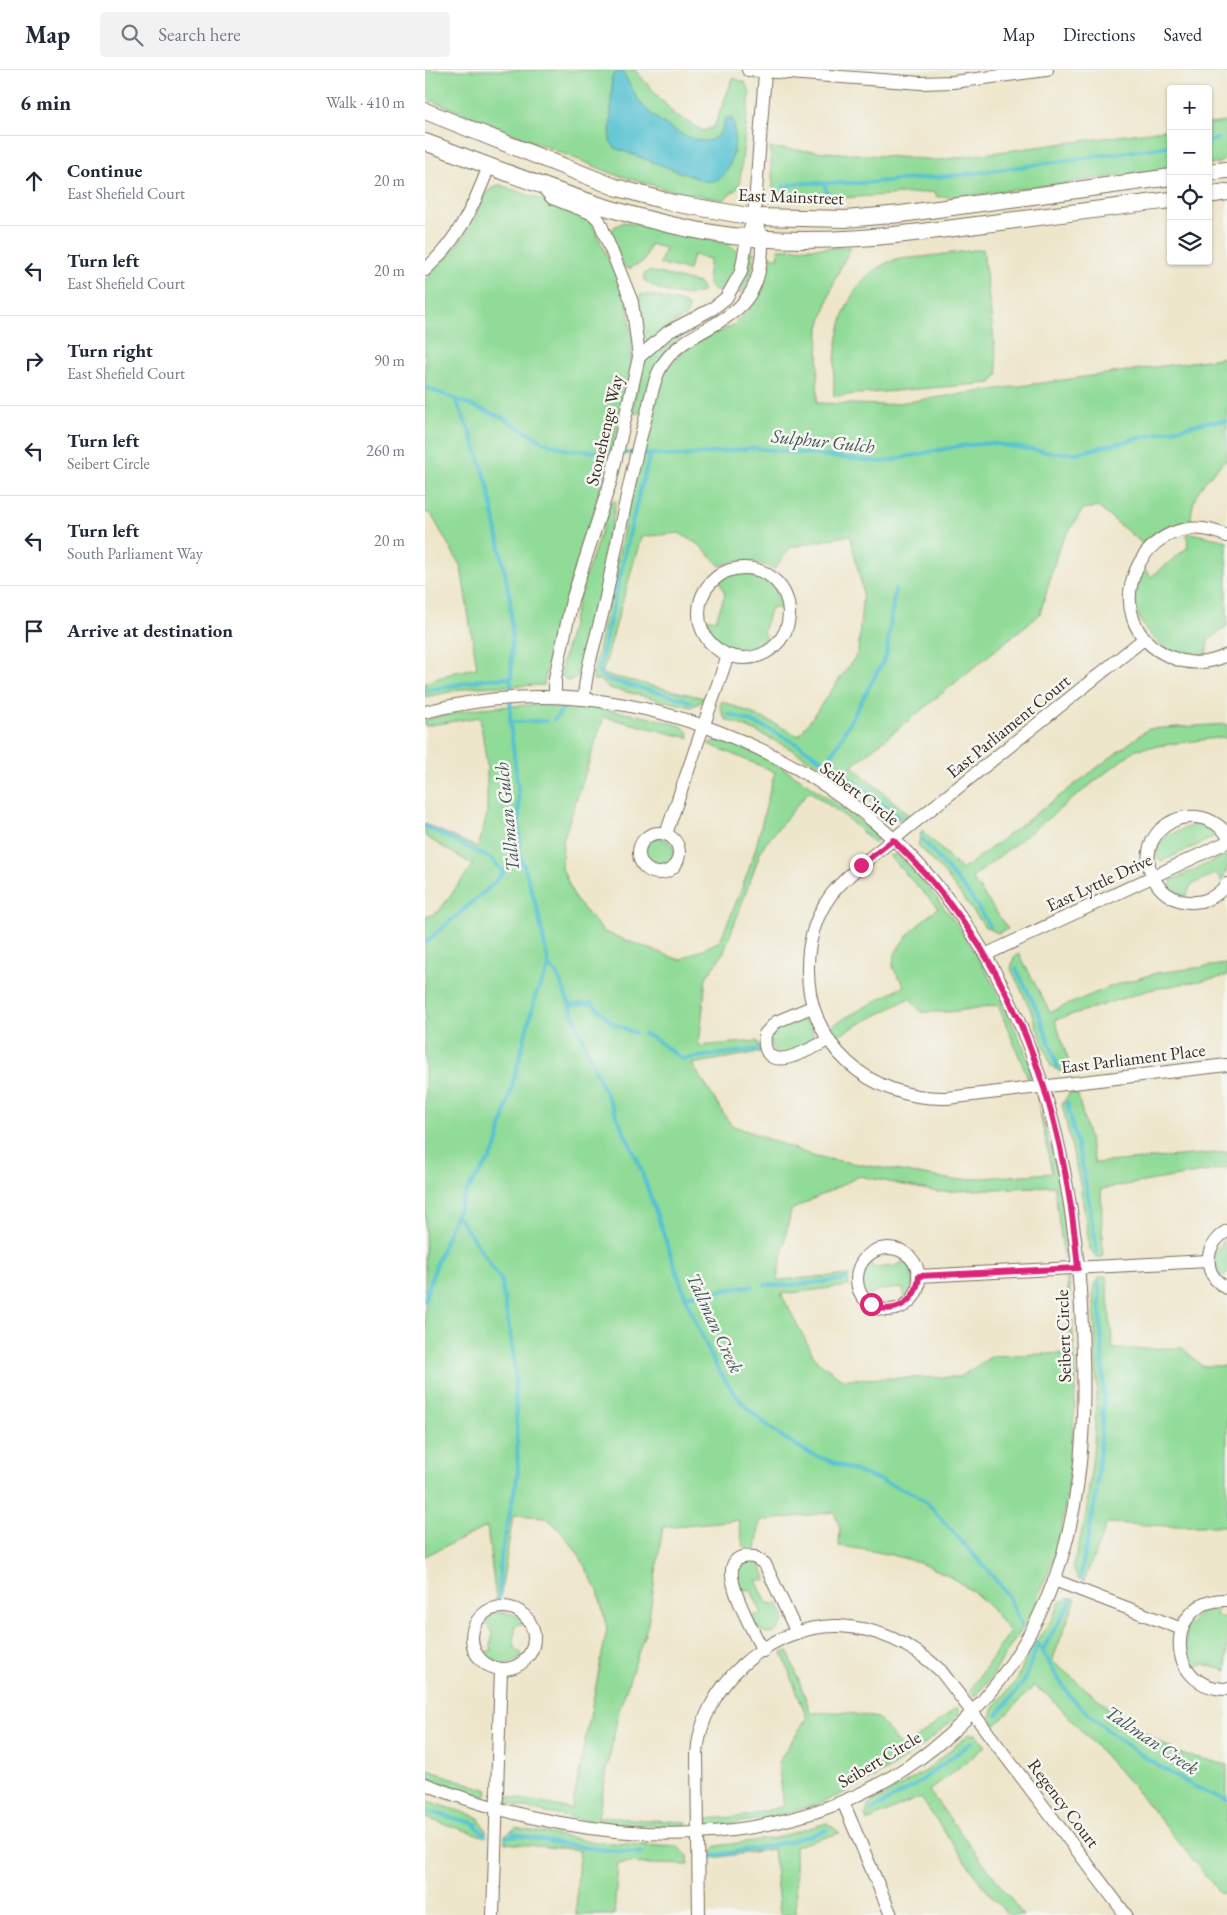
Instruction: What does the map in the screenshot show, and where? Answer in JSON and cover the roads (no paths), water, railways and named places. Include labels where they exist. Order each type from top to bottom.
[{"type":"main road","name":"East Mainstreet","points":[[425,112],[615,187],[673,203],[754,217],[831,219],[901,214],[1167,178]]},
{"type":"main road","points":[[425,142],[540,184],[649,220],[747,238],[819,241],[877,238],[1167,201]]},
{"type":"main road","points":[[1212,172],[1227,170]]},
{"type":"main road","points":[[1212,194],[1227,192]]},
{"type":"street","points":[[748,70],[765,73],[892,76],[953,82],[1047,70]]},
{"type":"street","name":"Stonehenge Way","points":[[555,697],[555,678],[572,600],[611,480],[639,357],[668,332],[712,309],[726,298],[741,272],[747,238],[754,217],[765,73]]},
{"type":"street","points":[[425,270],[451,243],[463,226],[475,204],[489,166]]},
{"type":"street","points":[[540,184],[552,198],[593,214],[599,220],[632,302],[639,357]]},
{"type":"street","name":"Stonehenge Way","points":[[584,698],[587,671],[604,605],[628,483],[656,378],[671,354],[688,340],[734,313],[749,298],[758,276],[764,239],[754,217]]},
{"type":"street","points":[[1227,536],[1210,530],[1185,529],[1162,538],[1144,554],[1133,576],[1130,600],[1133,616],[1145,638],[1162,653],[1184,661],[1207,662],[1227,655]]},
{"type":"street","points":[[743,568],[759,570],[772,578],[783,590],[789,612],[786,628],[779,642],[766,652],[752,657],[728,655],[715,647],[701,628],[699,613],[701,598],[709,584],[721,574],[743,568]]},
{"type":"street","name":"East Parliament Court","points":[[828,1040],[812,1007],[807,979],[808,954],[814,927],[831,894],[852,873],[1145,638]]},
{"type":"street","points":[[666,834],[728,655]]},
{"type":"street","name":"Seibert Circle","points":[[425,712],[493,699],[540,697],[584,698],[641,708],[704,726],[748,743],[796,768],[847,801],[893,840],[938,887],[987,954],[1023,1027],[1043,1086],[1062,1162],[1078,1268],[1083,1361],[1079,1460],[1072,1516],[1046,1602],[1003,1675],[973,1711],[916,1761],[843,1802],[771,1825],[734,1831],[697,1833],[627,1831],[582,1827],[497,1809],[425,1784]]},
{"type":"street","points":[[1227,834],[1213,821],[1196,816],[1178,818],[1170,822],[1157,834],[1152,842],[1149,860],[1153,877],[1163,892],[1171,897],[1188,902],[1206,900],[1214,896],[1227,884]]},
{"type":"street","name":"East Lyttle Drive","points":[[987,954],[1227,842]]},
{"type":"street","points":[[812,1007],[771,1025],[765,1034],[767,1049],[773,1056],[787,1059],[828,1040]]},
{"type":"street","name":"East Parliament Place","points":[[828,1040],[842,1057],[865,1076],[892,1090],[917,1096],[947,1098],[1227,1065]]},
{"type":"street","points":[[1227,1231],[1215,1240],[1211,1246],[1208,1261],[1212,1275],[1227,1288]]},
{"type":"street","points":[[887,1248],[898,1250],[908,1256],[915,1265],[919,1276],[916,1292],[910,1300],[901,1306],[891,1309],[881,1309],[867,1302],[857,1284],[859,1266],[866,1256],[875,1250],[887,1248]]},
{"type":"street","points":[[919,1276],[1208,1261]]},
{"type":"street","points":[[763,1651],[731,1580],[732,1567],[740,1559],[754,1557],[765,1564],[797,1633]]},
{"type":"street","points":[[1054,1580],[1182,1628]]},
{"type":"street","points":[[1227,1600],[1214,1601],[1200,1606],[1189,1616],[1182,1628],[1179,1650],[1188,1671],[1205,1685],[1227,1689]]},
{"type":"street","points":[[505,1607],[517,1610],[528,1619],[533,1632],[534,1642],[529,1655],[523,1662],[511,1668],[501,1669],[489,1666],[479,1659],[473,1648],[471,1636],[475,1624],[482,1614],[493,1608],[505,1607]]},
{"type":"street","name":"Regency Court","points":[[699,1915],[697,1750],[703,1721],[713,1701],[732,1674],[747,1661],[797,1633],[814,1628],[837,1626],[871,1631],[892,1638],[914,1649],[945,1676],[1126,1915]]},
{"type":"street","points":[[493,1915],[501,1669]]},
{"type":"street","points":[[843,1802],[891,1915]]},
{"type":"water","points":[[617,72],[623,72],[643,106],[665,124],[684,135],[702,141],[710,140],[719,134],[725,119],[730,117],[733,120],[734,150],[727,170],[721,177],[714,181],[704,181],[615,148],[610,141],[612,76]]},
{"type":"waterway","points":[[1212,140],[1218,139]]},
{"type":"waterway","points":[[783,187],[799,183],[863,183],[960,175],[1167,147]]},
{"type":"waterway","points":[[824,183],[827,192]]},
{"type":"waterway","name":"Sulphur Gulch","points":[[425,387],[501,417],[544,442],[568,450],[683,456],[754,448],[882,462],[959,446],[991,443],[1053,453],[1077,453],[1206,422],[1227,421]]},
{"type":"waterway","name":"Tallman Gulch","points":[[425,1299],[443,1246],[460,1206],[469,1187],[496,1148],[536,994],[549,967],[538,912],[520,853],[518,788],[510,722],[512,635],[510,599],[488,486],[472,437],[456,401]]},
{"type":"waterway","points":[[650,455],[637,501],[599,668],[600,675],[691,702]]},
{"type":"waterway","points":[[827,764],[886,656],[895,589]]},
{"type":"waterway","points":[[425,691],[485,679],[512,678]]},
{"type":"waterway","points":[[554,720],[566,705]]},
{"type":"waterway","points":[[728,714],[750,721],[795,743],[839,771],[898,816]]},
{"type":"waterway","points":[[510,722],[546,721]]},
{"type":"waterway","points":[[425,826],[493,860],[503,872]]},
{"type":"waterway","points":[[922,839],[969,894],[990,926]]},
{"type":"waterway","points":[[425,943],[492,885],[510,865],[522,863]]},
{"type":"waterway","name":"Tallman Creek","points":[[549,967],[557,973],[597,1075],[638,1161],[689,1307],[716,1366],[732,1390],[746,1407],[778,1434],[809,1453],[915,1494],[928,1504],[1008,1595],[1022,1628]]},
{"type":"waterway","points":[[1016,969],[1039,1014],[1058,1068]]},
{"type":"waterway","points":[[570,1005],[592,1003],[612,1023],[635,1033]]},
{"type":"waterway","points":[[644,1034],[655,1039],[682,1059],[761,1049]]},
{"type":"waterway","points":[[1067,1103],[1084,1173],[1097,1251]]},
{"type":"waterway","points":[[457,1215],[501,1280],[514,1357],[518,1473],[500,1560],[499,1602]]},
{"type":"waterway","points":[[765,1285],[791,1285],[848,1279]]},
{"type":"waterway","points":[[1097,1486],[1104,1399],[1099,1283]]},
{"type":"waterway","points":[[685,1296],[752,1286]]},
{"type":"waterway","points":[[1080,1578],[1097,1492]]},
{"type":"waterway","points":[[1042,1651],[1072,1599]]},
{"type":"waterway","name":"Tallman Creek","points":[[1037,1642],[1058,1679],[1068,1693],[1088,1714],[1125,1743],[1167,1771],[1188,1783],[1227,1800]]},
{"type":"waterway","points":[[997,1715],[1023,1683],[1038,1644]]},
{"type":"waterway","points":[[872,1810],[914,1786],[972,1742]]},
{"type":"waterway","points":[[425,1811],[477,1824]]},
{"type":"waterway","points":[[473,1823],[485,1835]]},
{"type":"waterway","points":[[707,1857],[788,1842],[827,1830]]},
{"type":"waterway","points":[[513,1833],[544,1841],[642,1853]]},
{"type":"waterway","points":[[506,1837],[519,1835]]}]
